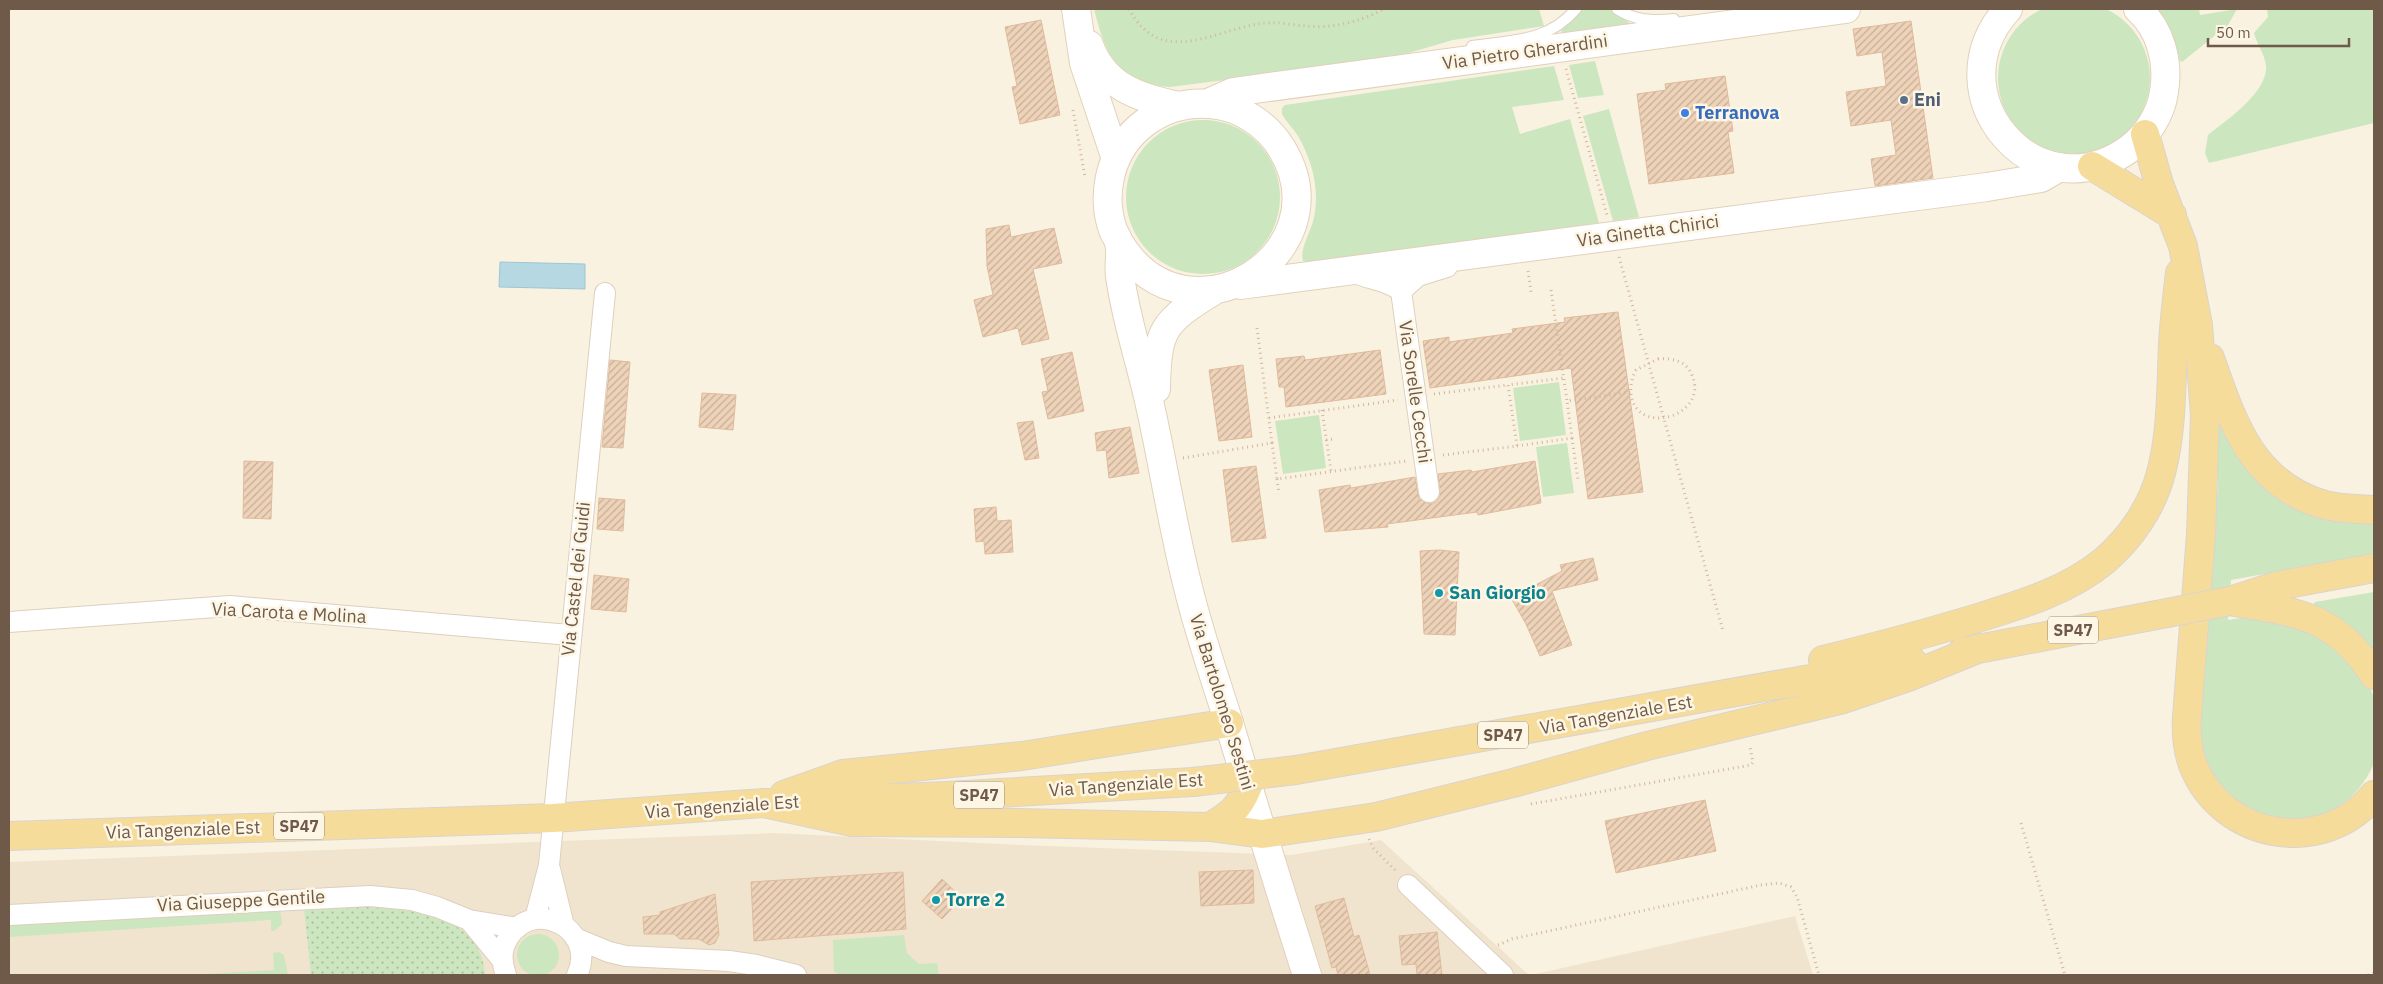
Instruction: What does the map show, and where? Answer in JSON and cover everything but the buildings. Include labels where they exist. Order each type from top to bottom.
[{"type":"main road","points":[[1076,9],[1093,55],[1111,79],[1120,87],[1138,96],[1237,111],[1264,128],[1284,153],[1295,189],[1294,216],[1282,246],[1262,270],[1180,311],[1163,332],[1157,353],[1155,425]]},
{"type":"main road","points":[[1076,9],[1084,63],[1116,159]]},
{"type":"main road","name":"Via Pietro Gherardini","points":[[1120,244],[1110,220],[1108,202],[1110,176],[1116,159],[1127,140],[1142,125],[1159,114],[1233,92],[1431,59],[1560,48],[1846,9]]},
{"type":"main road","points":[[2008,9],[1991,32],[1981,63],[1982,87],[1987,110],[2004,137],[2016,148],[2037,160],[2060,167],[2092,166],[2121,155],[2145,134],[2153,123],[2164,96],[2166,67],[2159,39],[2152,26],[2138,9]]},
{"type":"main road","points":[[2145,134],[2183,246],[2198,325],[2205,415],[2205,470],[2186,737],[2193,766],[2200,780],[2225,808],[2239,819],[2275,833],[2309,832],[2342,822],[2359,810],[2374,795]]},
{"type":"main road","points":[[2092,166],[2172,215]]},
{"type":"main road","name":"Via Ginetta Chirici","points":[[1224,289],[1996,185],[2041,178],[2060,167]]},
{"type":"main road","points":[[1120,244],[1140,269],[1159,282],[1186,290],[1224,289]]},
{"type":"main road","points":[[1120,244],[1120,277],[1155,425]]},
{"type":"main road","points":[[1711,698],[1780,671],[1904,639],[2017,606],[2071,582],[2087,573],[2116,551],[2130,534],[2150,503],[2161,472],[2168,432],[2174,326],[2183,246]]},
{"type":"main road","points":[[2198,325],[2235,424],[2253,456],[2266,472],[2283,486],[2324,504],[2374,510]]},
{"type":"main road","name":"Via Bartolomeo Sestini","points":[[1155,425],[1181,561],[1262,834],[1300,973]]},
{"type":"main road","name":"Via Tangenziale Est","points":[[2229,601],[2276,586],[2374,568]]},
{"type":"main road","name":"Via Tangenziale Est","points":[[9,836],[553,818],[764,803],[946,796],[1193,782],[1296,770],[1711,698],[2166,612],[2229,601],[2278,596],[2374,579]]},
{"type":"main road","points":[[2229,601],[2297,613],[2316,619],[2343,636],[2358,652],[2374,674]]},
{"type":"main road","points":[[764,803],[852,822],[1210,827],[1262,834],[1376,817],[1513,783],[1647,746],[1840,700],[1908,677],[1980,648]]},
{"type":"main road","points":[[764,803],[843,774],[1022,756],[1229,723]]},
{"type":"main road","points":[[1210,827],[1229,816],[1242,803],[1248,786]]},
{"type":"street","points":[[1351,271],[1369,279],[1389,283],[1401,291],[1418,276],[1444,268],[1462,257]]},
{"type":"street","name":"Via Sorelle Cecchi","points":[[1401,291],[1428,492]]},
{"type":"street","name":"Via Castel dei Guidi","points":[[535,919],[549,865],[570,635],[605,293]]},
{"type":"street","name":"Via Carota e Molina","points":[[9,622],[230,606],[570,635]]},
{"type":"street","name":"Via Castel dei Guidi","points":[[549,865],[570,932],[580,948],[581,960],[577,975]]},
{"type":"street","points":[[1408,885],[1503,975]]},
{"type":"street","name":"Via Giuseppe Gentile","points":[[9,915],[370,896],[420,901],[469,920],[517,928]]},
{"type":"street","points":[[504,968],[505,944],[517,928],[535,919],[550,920],[609,952],[626,956],[729,961],[756,965],[796,975]]},
{"type":"street","name":"Via Giuseppe Gentile","points":[[469,920],[504,968]]},
{"type":"lane","points":[[1464,47],[1536,37],[1557,27],[1576,9]]},
{"type":"lane","points":[[1618,9],[1630,16],[1648,21],[1689,17]]},
{"type":"lane","points":[[1734,13],[1772,19]]},
{"type":"path","points":[[1129,9],[1140,25],[1147,31],[1162,38],[1178,42],[1203,40],[1264,23],[1310,27],[1342,24],[1366,18],[1384,9]]},
{"type":"path","points":[[1560,48],[1723,631]]},
{"type":"path","points":[[1528,268],[1531,292]]},
{"type":"path","points":[[1551,290],[1578,480]]},
{"type":"path","points":[[1257,328],[1279,494]]},
{"type":"path","points":[[1665,359],[1676,360],[1689,370],[1693,380],[1693,396],[1689,405],[1681,412],[1664,418],[1643,414],[1635,407],[1631,392],[1634,374],[1649,362],[1665,359]]},
{"type":"path","points":[[1427,395],[1564,378]]},
{"type":"path","points":[[1508,385],[1517,446]]},
{"type":"path","points":[[1567,401],[1631,392]]},
{"type":"path","points":[[1269,418],[1404,400]]},
{"type":"path","points":[[1322,410],[1331,472]]},
{"type":"path","points":[[1506,416],[1513,415]]},
{"type":"path","points":[[1277,479],[1572,438]]},
{"type":"path","points":[[1326,440],[1333,439]]},
{"type":"path","points":[[1180,460],[1190,456],[1272,443]]},
{"type":"path","points":[[1527,804],[1751,765],[1753,762],[1750,747]]},
{"type":"path","points":[[2022,823],[2065,975]]},
{"type":"path","points":[[1371,834],[1370,843],[1373,848],[1408,885]]},
{"type":"path","points":[[1482,955],[1512,939],[1761,884],[1779,882],[1791,887],[1797,897],[1819,975]]},
{"type":"path","points":[[2368,975],[2374,973]]},
{"type":"shaded area","points":[[774,833],[1291,855],[1381,840],[1529,975],[9,975],[9,862]]},
{"type":"shaded area","points":[[1795,916],[1813,975],[1531,975]]},
{"type":"green space","points":[[2074,2],[2103,8],[2116,15],[2127,25],[2137,36],[2144,49],[2150,78],[2144,107],[2137,120],[2127,131],[2116,141],[2103,148],[2074,154],[2045,148],[2032,141],[2021,131],[2011,120],[2004,107],[1998,78],[2004,49],[2011,36],[2021,25],[2032,15],[2045,8]]},
{"type":"green space","points":[[1094,9],[1539,9],[1544,26],[1453,40],[1388,59],[1170,87],[1137,79],[1116,63],[1103,39]]},
{"type":"green space","points":[[1581,9],[1610,9],[1631,24],[1563,33],[1561,31]]},
{"type":"green space","points":[[2156,9],[2199,9],[2200,15],[2237,9],[2228,25],[2182,62],[2165,21]]},
{"type":"green space","points":[[2267,9],[2374,9],[2374,123],[2209,163],[2205,153],[2208,135],[2245,105],[2254,95],[2265,76],[2266,66],[2263,53],[2254,33],[2268,17]]},
{"type":"green space","points":[[1595,61],[1604,95],[1578,98],[1569,65]]},
{"type":"green space","points":[[1554,66],[1564,100],[1512,107],[1520,134],[1570,119],[1599,223],[1315,265],[1303,261],[1304,245],[1313,222],[1316,206],[1314,175],[1303,145],[1282,114],[1282,108],[1285,105]]},
{"type":"green space","points":[[1609,109],[1639,217],[1613,221],[1583,116]]},
{"type":"green space","points":[[1203,120],[1232,126],[1246,133],[1257,143],[1267,154],[1274,168],[1280,197],[1274,226],[1267,240],[1257,251],[1246,261],[1232,268],[1203,274],[1174,268],[1160,261],[1149,251],[1139,240],[1132,226],[1126,197],[1132,168],[1139,154],[1149,143],[1160,133],[1174,126]]},
{"type":"green space","points":[[1559,382],[1566,435],[1520,441],[1513,388]]},
{"type":"green space","points":[[1319,415],[1326,468],[1283,474],[1275,421]]},
{"type":"green space","points":[[2221,421],[2243,457],[2374,517],[2374,554],[2231,580],[2228,620],[2248,617],[2321,631],[2368,684],[2373,695],[2374,763],[2359,788],[2339,806],[2316,816],[2291,820],[2266,816],[2243,806],[2223,789],[2203,756],[2199,727],[2218,485],[2218,431]]},
{"type":"green space","points":[[1567,443],[1574,493],[1543,497],[1536,447]]},
{"type":"green space","points":[[2374,592],[2374,659],[2312,606],[2315,602]]},
{"type":"green space","points":[[353,906],[415,912],[436,917],[455,925],[470,937],[480,953],[485,975],[311,975],[304,910]]},
{"type":"green space","points":[[280,909],[282,924],[274,931],[271,931],[271,920],[9,937],[9,924]]},
{"type":"green space","points":[[542,934],[550,937],[556,943],[559,955],[556,967],[550,973],[534,976],[526,973],[520,967],[517,951],[520,943],[526,937]]},
{"type":"green space","points":[[904,935],[907,953],[919,964],[937,963],[939,975],[841,975],[834,972],[833,940]]},
{"type":"green space","points":[[279,952],[284,955],[288,975],[191,975],[274,970],[273,953]]},
{"type":"water","points":[[500,262],[585,264],[585,289],[499,287]]},
{"type":"place","name":"Eni","points":[[1904,100]]},
{"type":"place","name":"Terranova","points":[[1685,113]]},
{"type":"place","name":"San Giorgio","points":[[1439,593]]},
{"type":"place","name":"Torre 2","points":[[936,900]]}]
